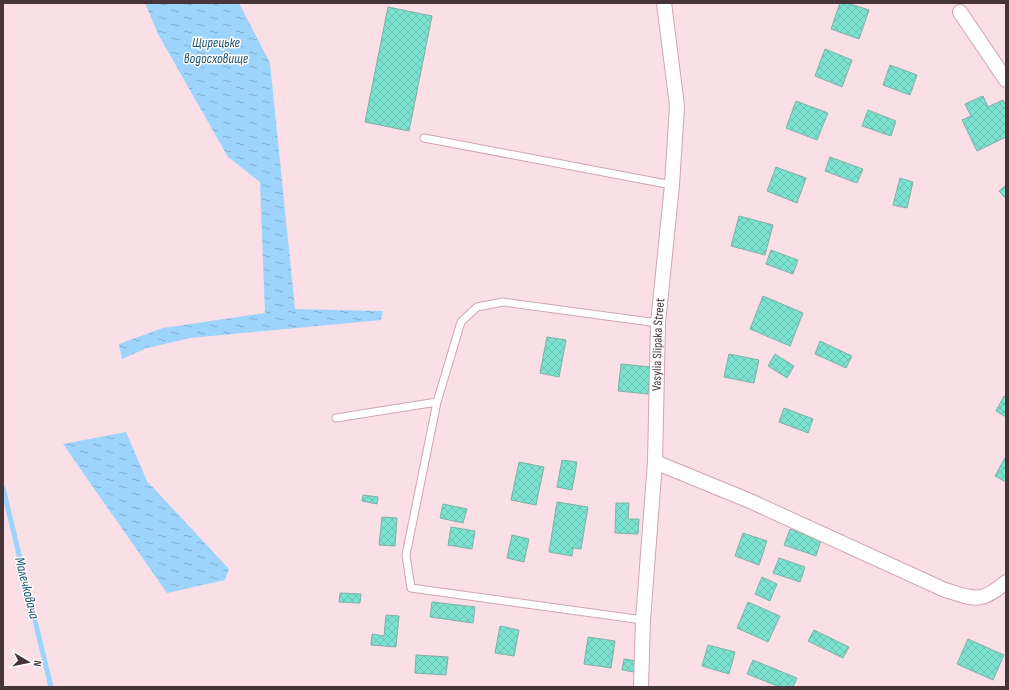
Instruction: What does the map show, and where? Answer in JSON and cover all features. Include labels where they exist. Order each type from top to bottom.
[{"type":"street","name":"Vasylia Slipaka Street","points":[[641,687],[643,620],[655,462],[658,323],[672,185],[677,106],[664,3]]},
{"type":"street","points":[[960,12],[1006,80]]},
{"type":"street","points":[[655,462],[750,501],[945,590],[980,598],[990,596],[1006,582]]},
{"type":"lane","points":[[424,138],[672,185]]},
{"type":"lane","points":[[643,620],[411,588],[406,555],[437,402],[461,322],[477,307],[504,302],[658,323]]},
{"type":"lane","points":[[336,418],[437,402]]},
{"type":"water","name":"Щирецьке водосховище","points":[[145,3],[239,3],[270,63],[295,309],[383,311],[381,320],[190,338],[147,348],[122,359],[119,344],[163,328],[265,313],[260,182],[228,157],[158,34]]},
{"type":"water","points":[[126,432],[147,481],[229,569],[225,580],[167,593],[63,444]]},
{"type":"building","points":[[840,3],[847,3],[869,10],[859,39],[831,29]]},
{"type":"building","points":[[388,7],[432,16],[409,131],[365,122]]},
{"type":"building","points":[[825,49],[852,60],[842,87],[815,76]]},
{"type":"building","points":[[890,65],[917,75],[910,95],[883,85]]},
{"type":"building","points":[[983,96],[988,107],[1003,100],[1006,106],[1006,137],[977,151],[962,120],[971,116],[965,104]]},
{"type":"building","points":[[796,101],[828,113],[817,140],[786,128]]},
{"type":"building","points":[[868,110],[896,121],[891,136],[862,126]]},
{"type":"building","points":[[830,157],[863,169],[857,183],[825,171]]},
{"type":"building","points":[[776,167],[806,178],[797,203],[767,191]]},
{"type":"building","points":[[900,178],[913,182],[907,208],[893,205]]},
{"type":"building","points":[[1006,185],[1006,199],[999,191]]},
{"type":"building","points":[[739,216],[773,225],[765,255],[731,246]]},
{"type":"building","points":[[771,250],[798,260],[793,274],[766,264]]},
{"type":"building","points":[[763,296],[803,313],[790,346],[750,329]]},
{"type":"building","points":[[547,337],[566,340],[559,377],[540,373]]},
{"type":"building","points":[[820,341],[852,356],[846,368],[815,354]]},
{"type":"building","points":[[729,354],[759,360],[754,383],[724,377]]},
{"type":"building","points":[[775,354],[794,366],[787,378],[768,366]]},
{"type":"building","points":[[621,364],[651,367],[648,394],[618,391]]},
{"type":"building","points":[[1004,396],[1006,397],[1006,417],[996,411]]},
{"type":"building","points":[[784,408],[813,419],[808,433],[779,422]]},
{"type":"building","points":[[1006,456],[1006,482],[995,476]]},
{"type":"building","points":[[562,460],[577,462],[572,490],[557,487]]},
{"type":"building","points":[[519,462],[544,467],[536,505],[511,500]]},
{"type":"building","points":[[363,495],[378,497],[377,504],[362,501]]},
{"type":"building","points":[[557,502],[588,507],[581,549],[573,548],[572,556],[549,552]]},
{"type":"building","points":[[616,503],[629,503],[628,519],[639,519],[638,534],[615,533]]},
{"type":"building","points":[[443,504],[467,509],[463,523],[440,518]]},
{"type":"building","points":[[382,517],[397,518],[395,546],[379,545]]},
{"type":"building","points":[[451,527],[475,531],[472,549],[448,545]]},
{"type":"building","points":[[790,529],[821,540],[816,556],[784,545]]},
{"type":"building","points":[[743,533],[767,541],[759,565],[735,556]]},
{"type":"building","points":[[512,535],[529,539],[524,562],[507,558]]},
{"type":"building","points":[[779,558],[805,567],[800,582],[773,573]]},
{"type":"building","points":[[762,577],[777,584],[770,601],[755,594]]},
{"type":"building","points":[[340,593],[361,594],[360,603],[339,602]]},
{"type":"building","points":[[432,602],[475,607],[473,623],[430,617]]},
{"type":"building","points":[[748,602],[780,616],[768,642],[737,628]]},
{"type":"building","points":[[386,615],[399,616],[396,647],[371,645],[372,634],[384,636]]},
{"type":"building","points":[[500,626],[519,630],[514,656],[495,653]]},
{"type":"building","points":[[814,630],[849,647],[843,658],[808,641]]},
{"type":"building","points":[[588,637],[615,641],[611,668],[584,664]]},
{"type":"building","points":[[968,639],[1004,655],[993,680],[957,664]]},
{"type":"building","points":[[708,645],[735,652],[729,674],[702,666]]},
{"type":"building","points":[[416,655],[448,657],[446,675],[415,673]]},
{"type":"building","points":[[624,659],[636,661],[634,672],[622,670]]},
{"type":"building","points":[[753,660],[797,678],[793,687],[780,687],[747,674]]},
{"type":"waterway","name":"Малечковача","points":[[3,488],[51,687]]}]
